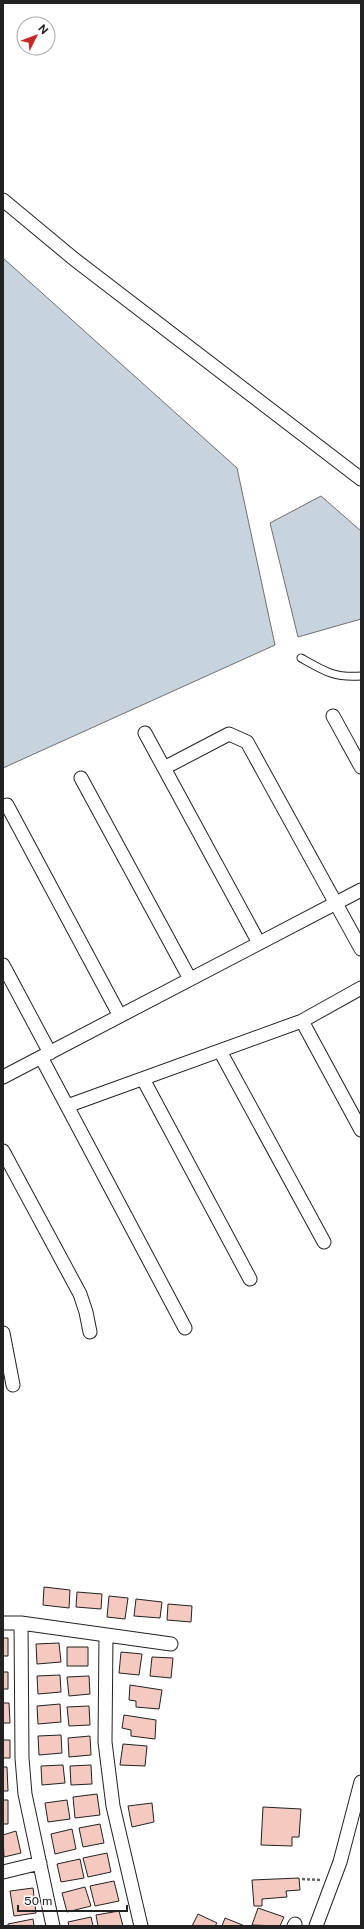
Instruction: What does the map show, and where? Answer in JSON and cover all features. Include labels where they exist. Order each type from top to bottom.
[{"type":"street","points":[[3,200],[74,258],[361,479]]},
{"type":"street","points":[[333,716],[361,767]]},
{"type":"street","points":[[145,733],[259,943]]},
{"type":"street","points":[[164,768],[229,734],[247,742],[361,949]]},
{"type":"street","points":[[81,778],[190,979]]},
{"type":"street","points":[[7,805],[120,1016]]},
{"type":"street","points":[[3,1077],[361,890]]},
{"type":"street","points":[[3,964],[46,1055],[67,1106],[185,1328]]},
{"type":"street","points":[[67,1106],[302,1021],[361,988]]},
{"type":"street","points":[[302,1021],[361,1130]]},
{"type":"street","points":[[220,1051],[324,1242]]},
{"type":"street","points":[[142,1079],[250,1279]]},
{"type":"street","points":[[3,1151],[80,1294],[86,1312],[90,1332]]},
{"type":"street","points":[[3,1333],[13,1385]]},
{"type":"street","points":[[3,1623],[21,1623],[171,1644]]},
{"type":"street","points":[[21,1623],[22,1758],[25,1794],[53,1926]]},
{"type":"street","points":[[106,1635],[106,1749],[113,1806],[140,1926]]},
{"type":"street","points":[[316,1926],[340,1862],[361,1782]]},
{"type":"street","points":[[3,1872],[40,1863]]},
{"type":"lane","points":[[301,658],[327,673],[343,677],[361,676]]},
{"type":"shaded area","points":[[3,258],[237,468],[275,645],[3,768]]},
{"type":"shaded area","points":[[321,496],[361,531],[361,619],[298,637],[270,523]]},
{"type":"building","points":[[44,1587],[70,1590],[69,1608],[43,1605]]},
{"type":"building","points":[[77,1592],[102,1594],[101,1609],[76,1607]]},
{"type":"building","points":[[109,1596],[128,1598],[125,1619],[107,1617]]},
{"type":"building","points":[[136,1599],[162,1602],[160,1618],[134,1616]]},
{"type":"building","points":[[168,1604],[192,1606],[191,1622],[167,1620]]},
{"type":"building","points":[[3,1638],[8,1638],[8,1656],[3,1656]]},
{"type":"building","points":[[59,1643],[61,1662],[37,1664],[36,1644]]},
{"type":"building","points":[[67,1647],[88,1647],[88,1666],[67,1666]]},
{"type":"building","points":[[121,1652],[142,1654],[139,1675],[119,1673]]},
{"type":"building","points":[[152,1657],[173,1658],[171,1678],[150,1676]]},
{"type":"building","points":[[3,1672],[8,1672],[8,1689],[3,1689]]},
{"type":"building","points":[[60,1675],[61,1692],[38,1694],[37,1676]]},
{"type":"building","points":[[89,1676],[90,1694],[69,1696],[67,1677]]},
{"type":"building","points":[[130,1685],[162,1690],[159,1709],[136,1707],[136,1701],[129,1700]]},
{"type":"building","points":[[3,1703],[9,1703],[10,1723],[3,1723]]},
{"type":"building","points":[[60,1704],[61,1722],[38,1724],[37,1706]]},
{"type":"building","points":[[89,1706],[90,1725],[69,1726],[67,1707]]},
{"type":"building","points":[[124,1715],[156,1720],[155,1739],[131,1736],[131,1730],[122,1728]]},
{"type":"building","points":[[61,1735],[62,1753],[39,1755],[38,1736]]},
{"type":"building","points":[[90,1736],[91,1755],[69,1757],[68,1738]]},
{"type":"building","points":[[3,1740],[10,1740],[10,1758],[3,1758]]},
{"type":"building","points":[[123,1744],[147,1746],[145,1766],[120,1765]]},
{"type":"building","points":[[63,1765],[65,1783],[42,1785],[41,1766]]},
{"type":"building","points":[[91,1765],[92,1784],[71,1785],[70,1766]]},
{"type":"building","points":[[3,1767],[7,1767],[8,1791],[3,1791]]},
{"type":"building","points":[[97,1794],[100,1815],[75,1818],[73,1797]]},
{"type":"building","points":[[3,1800],[8,1800],[8,1824],[3,1824]]},
{"type":"building","points":[[67,1800],[70,1819],[48,1822],[45,1803]]},
{"type":"building","points":[[152,1803],[154,1822],[132,1827],[128,1806]]},
{"type":"building","points":[[263,1807],[301,1809],[299,1837],[292,1837],[292,1846],[261,1845]]},
{"type":"building","points":[[100,1824],[104,1843],[83,1847],[79,1828]]},
{"type":"building","points":[[72,1829],[76,1849],[55,1854],[51,1834]]},
{"type":"building","points":[[16,1831],[21,1853],[4,1857],[3,1835]]},
{"type":"building","points":[[107,1853],[111,1872],[88,1877],[83,1858]]},
{"type":"building","points":[[80,1859],[84,1878],[61,1882],[57,1864]]},
{"type":"building","points":[[299,1878],[300,1890],[286,1891],[287,1897],[262,1899],[262,1906],[254,1906],[252,1880]]},
{"type":"building","points":[[114,1881],[119,1901],[95,1906],[90,1886]]},
{"type":"building","points":[[85,1887],[91,1906],[67,1912],[62,1893]]},
{"type":"building","points":[[33,1888],[36,1913],[14,1916],[10,1891]]},
{"type":"building","points":[[258,1908],[284,1917],[280,1926],[252,1925]]},
{"type":"building","points":[[119,1911],[123,1926],[98,1926],[96,1915]]},
{"type":"building","points":[[198,1914],[217,1923],[215,1926],[192,1926]]},
{"type":"building","points":[[91,1917],[93,1926],[69,1926],[68,1922]]},
{"type":"building","points":[[225,1918],[245,1926],[222,1926]]},
{"type":"building","points":[[33,1919],[34,1926],[8,1926],[8,1924]]}]
